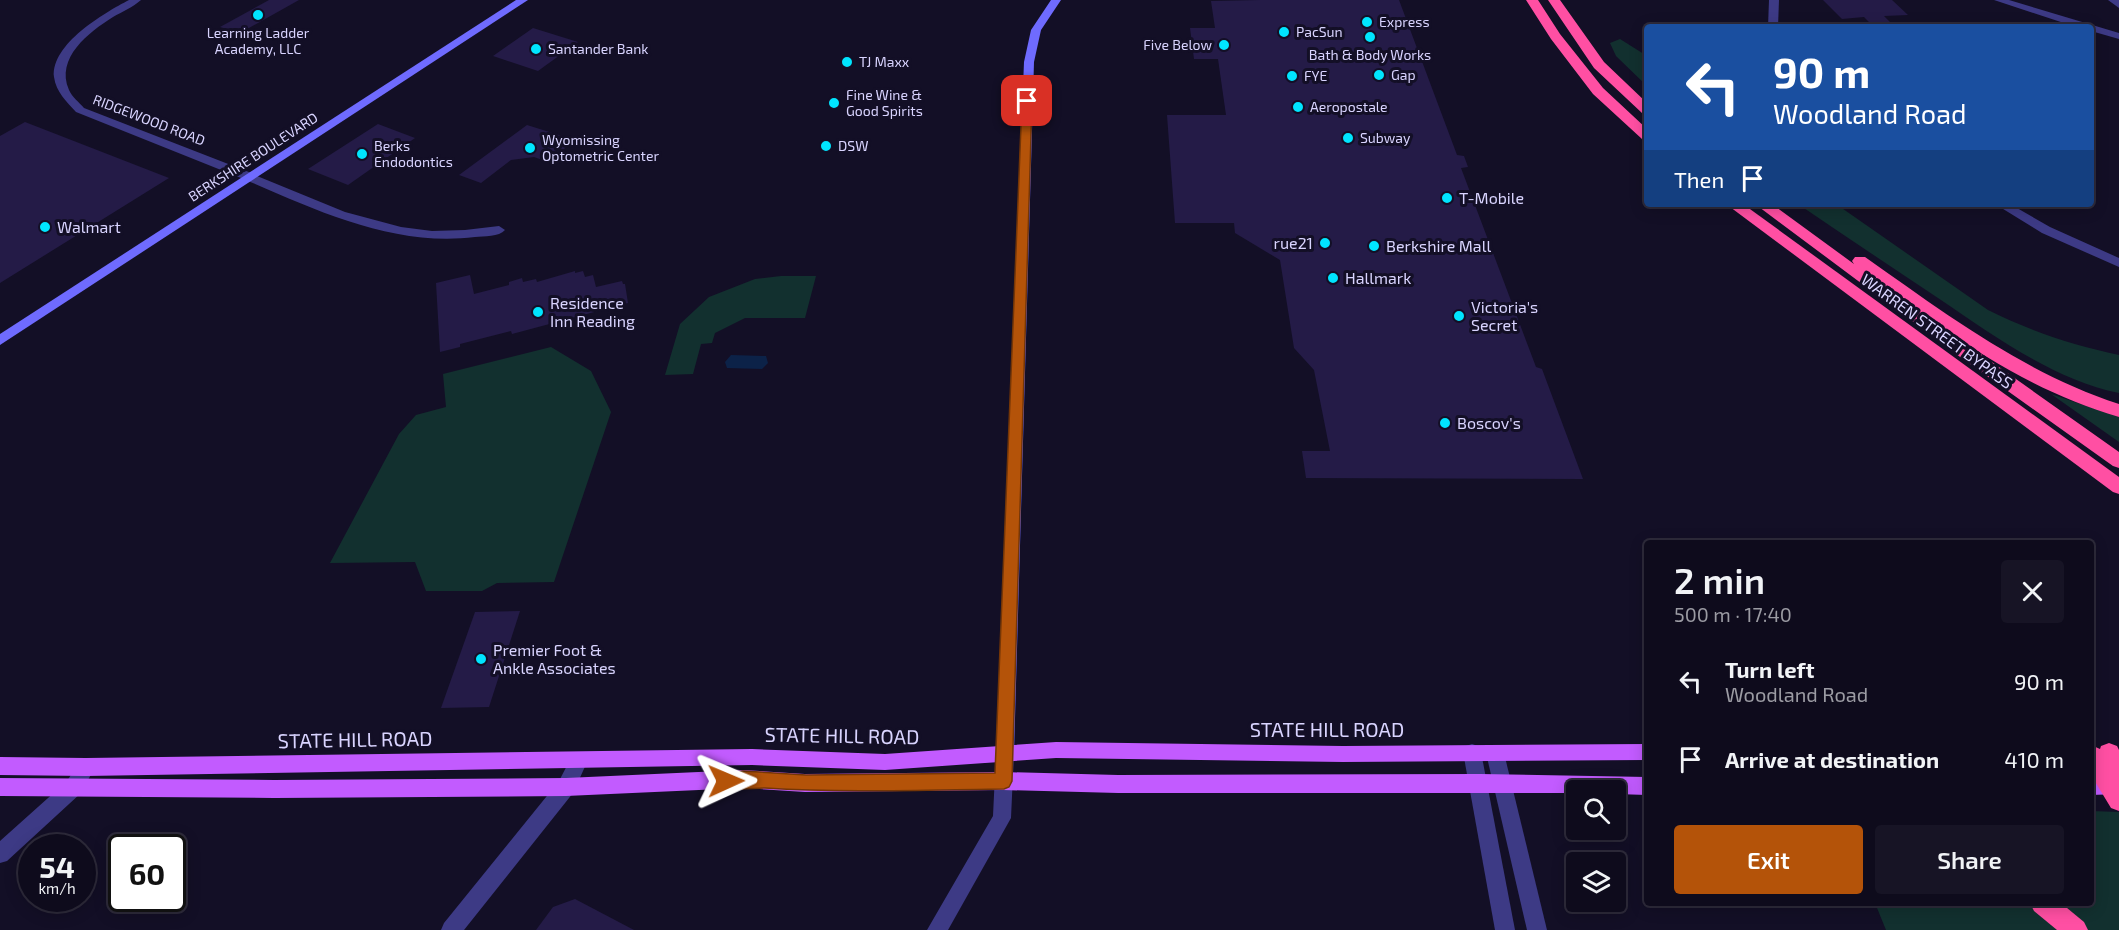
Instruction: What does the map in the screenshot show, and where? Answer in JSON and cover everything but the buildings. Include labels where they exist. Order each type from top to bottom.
[{"type":"highway","points":[[1518,0],[1543,38],[1644,133]]},
{"type":"highway","points":[[1532,0],[1555,36],[1598,91]]},
{"type":"highway","points":[[1554,0],[1599,65],[1644,107]]},
{"type":"highway","points":[[1567,0],[1599,65]]},
{"type":"highway","name":"WARREN STREET BYPASS","points":[[1737,207],[2119,487]]},
{"type":"highway","name":"WARREN STREET BYPASS","points":[[1766,207],[1953,344],[2119,461]]},
{"type":"highway","points":[[1781,207],[2008,363],[2049,386],[2119,411]]},
{"type":"highway","points":[[2046,906],[2076,930]]},
{"type":"main road","name":"BERKSHIRE BOULEVARD","points":[[0,340],[524,0]]},
{"type":"main road","points":[[1005,753],[1029,62],[1036,29],[1056,0]]},
{"type":"main road","name":"STATE HILL ROAD","points":[[0,766],[86,768],[752,757],[885,762],[1056,750],[1343,754],[1644,752]]},
{"type":"main road","points":[[0,786],[274,789],[566,787],[743,779],[806,783],[1004,781],[1118,784],[1503,783],[1644,786]]},
{"type":"street","name":"RIDGEWOOD ROAD","points":[[136,0],[92,26],[68,51],[58,75],[63,94],[80,110],[372,226],[399,232],[459,235],[499,230]]},
{"type":"street","points":[[1773,24],[1774,0]]},
{"type":"street","points":[[1999,0],[2077,24]]},
{"type":"street","points":[[2113,0],[2119,5]]},
{"type":"street","points":[[2094,29],[2119,36]]},
{"type":"street","points":[[2006,207],[2046,230],[2119,262]]},
{"type":"street","points":[[1472,752],[1480,783],[1488,844],[1505,930]]},
{"type":"street","points":[[938,930],[1002,818],[1005,753]]},
{"type":"street","points":[[1495,753],[1538,930]]},
{"type":"street","points":[[451,930],[566,787],[579,760]]},
{"type":"street","points":[[0,854],[74,787],[86,768]]},
{"type":"green space","points":[[1620,39],[1644,54],[1644,83],[1616,56],[1610,43]]},
{"type":"green space","points":[[1802,207],[1840,207],[1988,310],[2052,337],[2119,355],[2119,393],[2094,386],[2047,367],[1980,326]]},
{"type":"green space","points":[[816,276],[805,318],[745,318],[715,333],[712,343],[701,344],[693,374],[665,375],[680,324],[709,297],[755,279]]},
{"type":"green space","points":[[551,347],[591,371],[611,412],[554,582],[497,583],[482,591],[426,591],[415,562],[330,563],[399,434],[416,415],[446,407],[443,374]]},
{"type":"green space","points":[[2051,394],[2119,417],[2119,442]]},
{"type":"green space","points":[[2094,811],[2119,812],[2119,930],[1886,930],[1876,906],[2094,906]]},
{"type":"water","points":[[731,355],[766,356],[768,363],[762,369],[727,368],[725,362]]},
{"type":"place","name":"Learning Ladder Academy, LLC","points":[[258,15]]},
{"type":"place","name":"Express","points":[[1367,22]]},
{"type":"place","name":"PacSun","points":[[1284,32]]},
{"type":"place","name":"Bath & Body Works","points":[[1370,37]]},
{"type":"place","name":"Five Below","points":[[1224,45]]},
{"type":"place","name":"Santander Bank","points":[[536,49]]},
{"type":"place","name":"TJ Maxx","points":[[847,62]]},
{"type":"place","name":"Gap","points":[[1379,75]]},
{"type":"place","name":"FYE","points":[[1292,76]]},
{"type":"place","name":"Fine Wine & Good Spirits","points":[[834,103]]},
{"type":"place","name":"Aeropostale","points":[[1298,107]]},
{"type":"place","name":"Subway","points":[[1348,138]]},
{"type":"place","name":"DSW","points":[[826,146]]},
{"type":"place","name":"Wyomissing Optometric Center","points":[[530,148]]},
{"type":"place","name":"Berks Endodontics","points":[[362,154]]},
{"type":"place","name":"T-Mobile","points":[[1447,198]]},
{"type":"place","name":"Walmart","points":[[45,227]]},
{"type":"place","name":"rue21","points":[[1325,243]]},
{"type":"place","name":"Berkshire Mall","points":[[1374,246]]},
{"type":"place","name":"Hallmark","points":[[1333,278]]},
{"type":"place","name":"Residence Inn Reading","points":[[538,312]]},
{"type":"place","name":"Victoria's Secret","points":[[1459,316]]},
{"type":"place","name":"Boscov's","points":[[1445,423]]},
{"type":"place","name":"Premier Foot & Ankle Associates","points":[[481,659]]},
{"type":"route","points":[[726,781],[743,779],[806,783],[1004,781],[1027,101]]}]
